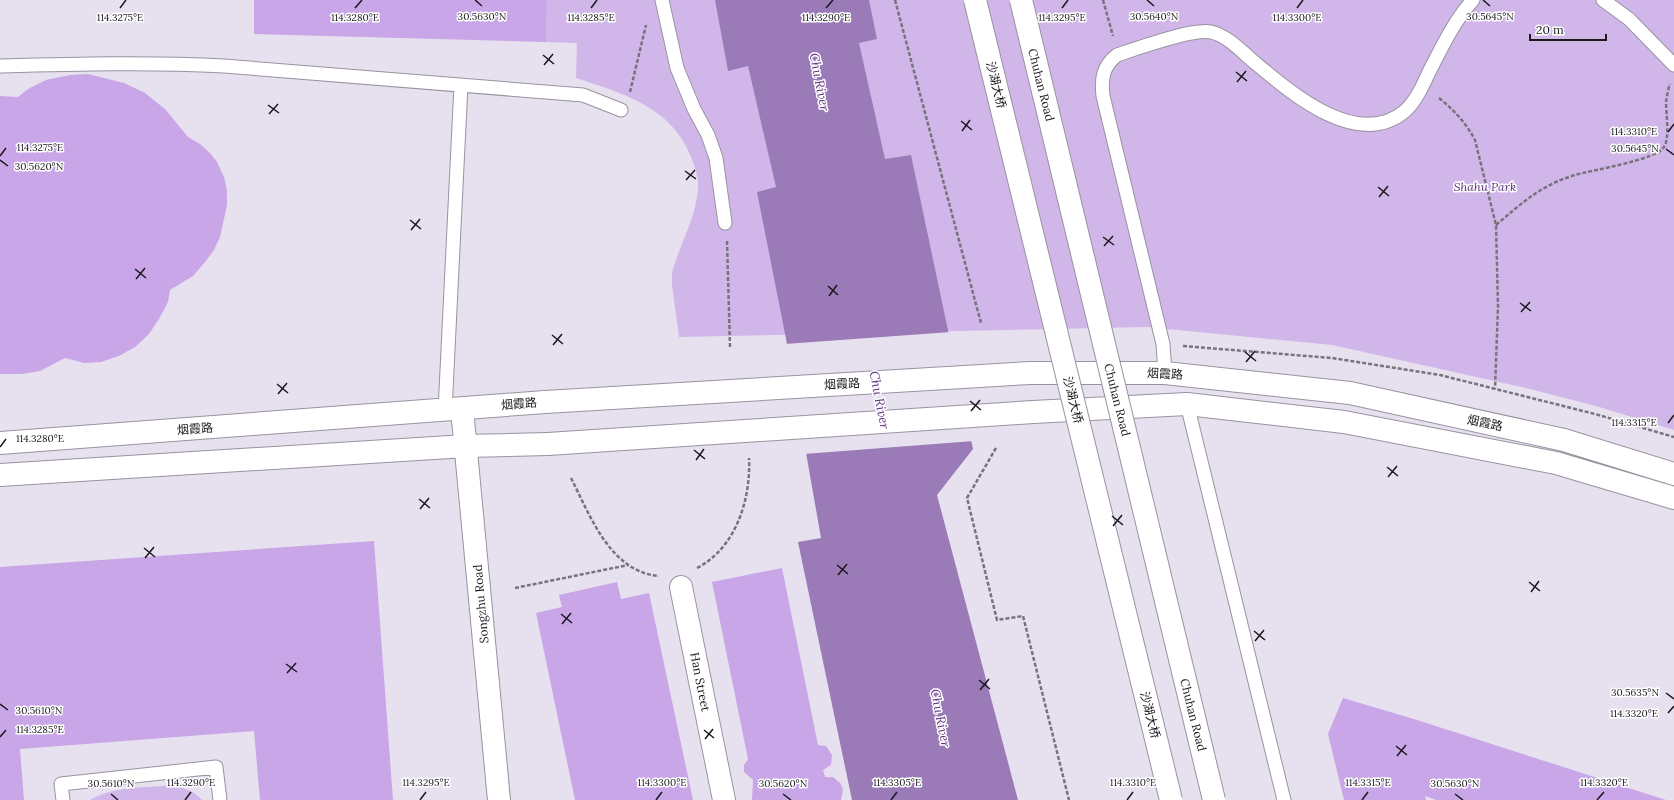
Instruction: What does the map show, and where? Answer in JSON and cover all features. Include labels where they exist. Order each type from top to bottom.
[{"type":"main road","name":"沙湖大桥","points":[[976,0],[1171,800]]},
{"type":"main road","name":"Chuhan Road","points":[[1021,0],[1214,800]]},
{"type":"main road","name":"烟霞路","points":[[0,443],[454,410],[544,402],[1030,373],[1165,373],[1350,393],[1564,440],[1674,474]]},
{"type":"main road","points":[[0,475],[466,446],[548,444],[1033,412],[1187,404],[1344,422],[1556,463],[1674,498]]},
{"type":"main road","name":"Songzhu Road","points":[[454,410],[466,446],[499,800]]},
{"type":"main road","name":"Han Street","points":[[687,579],[724,800]]},
{"type":"lane","points":[[1165,373],[1163,344],[1103,96],[1103,71],[1111,59],[1117,55],[1194,32],[1211,32],[1229,41],[1276,79],[1316,108],[1350,122],[1368,125],[1394,118],[1406,110],[1423,85],[1452,27],[1473,0]]},
{"type":"lane","points":[[1603,0],[1628,19],[1674,65]]},
{"type":"lane","points":[[663,2],[677,68],[694,109],[708,135],[716,158],[725,223]]},
{"type":"lane","points":[[0,66],[93,63],[224,66],[583,95],[621,110]]},
{"type":"lane","points":[[454,410],[461,85]]},
{"type":"lane","points":[[1187,404],[1284,800]]},
{"type":"lane","points":[[63,800],[61,784],[216,767],[220,800]]},
{"type":"path","points":[[895,0],[980,323]]},
{"type":"path","points":[[1103,0],[1117,55]]},
{"type":"path","points":[[621,110],[630,92],[648,16],[663,2]]},
{"type":"path","points":[[1496,225],[1532,194],[1556,182],[1575,175],[1647,157],[1659,152],[1664,147],[1666,140],[1666,101],[1670,81]]},
{"type":"path","points":[[1423,85],[1453,110],[1468,128],[1475,140],[1496,225],[1498,307],[1496,389]]},
{"type":"path","points":[[725,223],[728,252],[730,347]]},
{"type":"path","points":[[1163,344],[1332,358],[1440,375],[1595,414],[1674,437]]},
{"type":"path","points":[[996,448],[967,498],[997,620],[1023,616],[1069,800]]},
{"type":"path","points":[[687,579],[719,551],[725,544],[738,521],[749,485],[749,458]]},
{"type":"path","points":[[571,478],[594,524],[620,558],[628,565],[639,571],[662,576]]},
{"type":"path","points":[[515,588],[628,565]]},
{"type":"green space","name":"Shahu Park","points":[[547,0],[1674,0],[1674,430],[1596,406],[1526,388],[1332,345],[1147,327],[679,337],[672,285],[672,273],[697,200],[698,181],[692,161],[682,140],[671,126],[658,114],[644,104],[628,96],[576,78],[577,43],[546,42]]},
{"type":"green space","points":[[172,785],[192,792],[202,800],[90,800],[99,795],[119,790]]},
{"type":"water","name":"Chu River","points":[[715,0],[869,0],[877,39],[859,43],[885,159],[911,155],[973,449],[937,495],[1018,800],[852,800],[798,542],[821,538],[787,344],[757,192],[776,187],[748,66],[728,71]]},
{"type":"pier","points":[[951,332],[974,441],[804,454],[785,344]]},
{"type":"building","points":[[254,0],[547,0],[546,42],[254,34]]},
{"type":"building","points":[[88,74],[124,83],[145,93],[165,109],[188,137],[200,144],[210,153],[217,162],[224,177],[227,191],[227,205],[220,237],[214,250],[193,276],[170,290],[168,302],[159,319],[149,334],[135,347],[119,356],[101,362],[84,363],[65,358],[40,371],[22,374],[0,374],[0,96],[18,97],[28,89],[46,80],[70,75]]},
{"type":"building","points":[[374,541],[393,800],[260,800],[254,731],[20,749],[24,800],[0,800],[0,567]]},
{"type":"building","points":[[782,568],[818,745],[826,746],[832,755],[831,765],[823,770],[825,777],[833,777],[840,783],[843,789],[841,800],[752,800],[753,780],[744,772],[744,765],[748,759],[712,582]]},
{"type":"building","points":[[617,582],[621,599],[649,593],[693,800],[575,800],[536,613],[562,607],[559,595]]},
{"type":"building","points":[[1343,698],[1417,720],[1666,800],[1436,800],[1425,796],[1426,800],[1344,800],[1328,734]]}]
